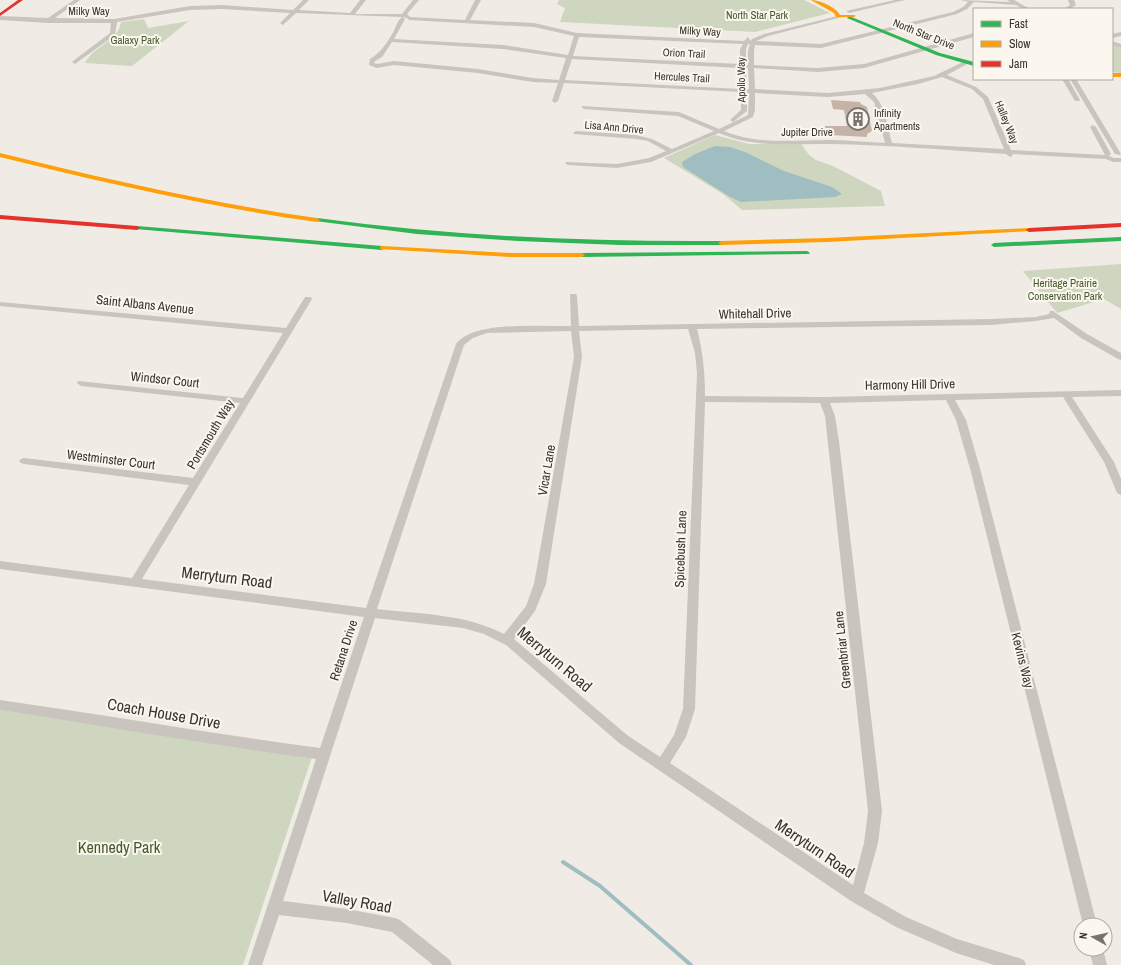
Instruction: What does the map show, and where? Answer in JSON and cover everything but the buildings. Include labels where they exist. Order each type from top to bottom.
[{"type":"main road","points":[[0,15],[21,0]]},
{"type":"main road","name":"North Star Drive","points":[[813,0],[924,48],[970,64]]},
{"type":"main road","points":[[0,155],[146,189],[261,212],[366,226],[492,237],[650,243],[728,242],[1121,225]]},
{"type":"main road","points":[[0,217],[408,250],[511,255],[677,256],[814,253]]},
{"type":"main road","points":[[987,245],[1121,239]]},
{"type":"street","points":[[50,20],[77,0]]},
{"type":"street","points":[[283,23],[306,0]]},
{"type":"street","points":[[351,15],[364,0]]},
{"type":"street","points":[[394,64],[380,56],[416,0]]},
{"type":"street","points":[[467,21],[478,0]]},
{"type":"street","name":"Apollo Way","points":[[568,163],[617,166],[652,160],[669,150],[749,117],[752,110],[753,90],[751,66],[753,43],[757,38],[902,0]]},
{"type":"street","points":[[964,0],[1012,2],[1025,8]]},
{"type":"street","points":[[1068,8],[1073,5],[1071,0]]},
{"type":"street","name":"Milky Way","points":[[0,19],[41,22],[50,20],[114,21],[190,5],[534,25],[577,35],[824,46],[961,11],[972,1]]},
{"type":"street","points":[[241,8],[246,3]]},
{"type":"street","name":"Apollo Way","points":[[716,130],[743,114],[743,49],[747,39],[759,33],[845,14]]},
{"type":"street","points":[[75,62],[113,34],[114,21]]},
{"type":"street","points":[[555,101],[568,57],[577,35]]},
{"type":"street","name":"Orion Trail","points":[[390,40],[503,47],[568,57],[818,70],[864,66],[973,35]]},
{"type":"street","name":"Hercules Trail","points":[[380,56],[372,60],[370,64],[377,66],[394,64],[478,71],[518,78],[562,81],[828,94],[868,92],[897,87],[955,70],[970,64]]},
{"type":"street","name":"Halley Way","points":[[942,74],[974,88],[986,98],[1009,154]]},
{"type":"street","points":[[1066,80],[1080,105]]},
{"type":"street","points":[[1074,80],[1120,157]]},
{"type":"street","points":[[868,92],[877,101],[879,106],[889,145]]},
{"type":"street","name":"Jupiter Drive","points":[[584,107],[679,114],[735,138],[752,142],[818,141],[1009,154],[1108,156],[1113,160],[1120,157]]},
{"type":"street","points":[[1090,122],[1108,156]]},
{"type":"street","name":"Lisa Ann Drive","points":[[576,133],[636,137],[650,140],[669,150]]},
{"type":"street","name":"Vicar Lane","points":[[506,640],[531,608],[540,584],[578,357],[573,296]]},
{"type":"street","name":"Portsmouth Way","points":[[134,582],[308,298]]},
{"type":"street","name":"Saint Albans Avenue","points":[[1,306],[288,331]]},
{"type":"street","name":"Whitehall Drive","points":[[460,344],[472,335],[484,331],[991,322],[1036,319],[1054,314],[1084,336],[1121,357]]},
{"type":"street","name":"Spicebush Lane","points":[[661,766],[680,737],[689,709],[701,373],[699,352],[692,327]]},
{"type":"street","name":"Retana Drive","points":[[255,965],[323,754],[460,344]]},
{"type":"street","name":"Windsor Court","points":[[81,383],[246,401]]},
{"type":"street","name":"Harmony Hill Drive","points":[[700,399],[824,400],[1121,393]]},
{"type":"street","points":[[1066,394],[1109,462],[1121,491]]},
{"type":"street","name":"Kevins Way","points":[[950,397],[961,420],[976,472],[1088,917]]},
{"type":"street","name":"Greenbriar Lane","points":[[824,400],[830,416],[834,441],[875,811],[874,832],[869,859],[856,896]]},
{"type":"street","name":"Westminster Court","points":[[24,461],[196,482]]},
{"type":"street","name":"Merryturn Road","points":[[0,565],[370,613],[469,624],[487,630],[506,640],[623,739],[856,896],[901,922],[956,946],[1019,965]]},
{"type":"street","name":"Coach House Drive","points":[[0,706],[114,722],[225,741],[323,754]]},
{"type":"street","name":"Valley Road","points":[[273,907],[347,916],[395,925],[445,965]]},
{"type":"green space","name":"North Star Park","points":[[559,0],[804,0],[830,13],[755,32],[560,22],[565,8],[557,4]]},
{"type":"green space","name":"Galaxy Park","points":[[144,19],[148,28],[189,21],[132,66],[85,63],[94,52],[115,34],[119,29],[121,22]]},
{"type":"green space","points":[[1113,44],[1121,48],[1121,73],[1113,72]]},
{"type":"green space","points":[[715,135],[749,144],[801,144],[809,155],[816,160],[833,166],[881,191],[885,206],[742,210],[723,194],[664,158]]},
{"type":"green space","name":"Heritage Prairie Conservation Park","points":[[1121,264],[1121,309],[1104,299],[1057,313],[1023,271]]},
{"type":"green space","name":"Kennedy Park","points":[[0,710],[313,754],[243,965],[0,965]]},
{"type":"water","points":[[715,146],[730,147],[745,152],[784,171],[832,187],[842,194],[835,197],[741,202],[730,197],[683,167],[682,162],[695,154]]},
{"type":"waterway","points":[[563,862],[600,886],[691,965]]},
{"type":"traffic: fast","points":[[849,17],[938,54],[973,64]]},
{"type":"traffic: fast","points":[[317,220],[417,232],[569,242],[721,243]]},
{"type":"traffic: fast","points":[[137,228],[382,248]]},
{"type":"traffic: fast","points":[[994,245],[1121,239]]},
{"type":"traffic: fast","points":[[582,255],[807,253]]},
{"type":"traffic: slow","points":[[813,0],[836,12],[838,16],[854,16]]},
{"type":"traffic: slow","points":[[1113,75],[1121,75]]},
{"type":"traffic: slow","points":[[0,155],[197,200],[237,208],[317,220]]},
{"type":"traffic: slow","points":[[721,243],[827,240],[1029,230]]},
{"type":"traffic: slow","points":[[382,248],[511,255],[582,255]]},
{"type":"traffic: jam","points":[[0,15],[21,0]]},
{"type":"traffic: jam","points":[[0,217],[137,228]]},
{"type":"traffic: jam","points":[[1029,230],[1121,225]]},
{"type":"place","name":"Infinity Apartments","points":[[858,119]]}]
